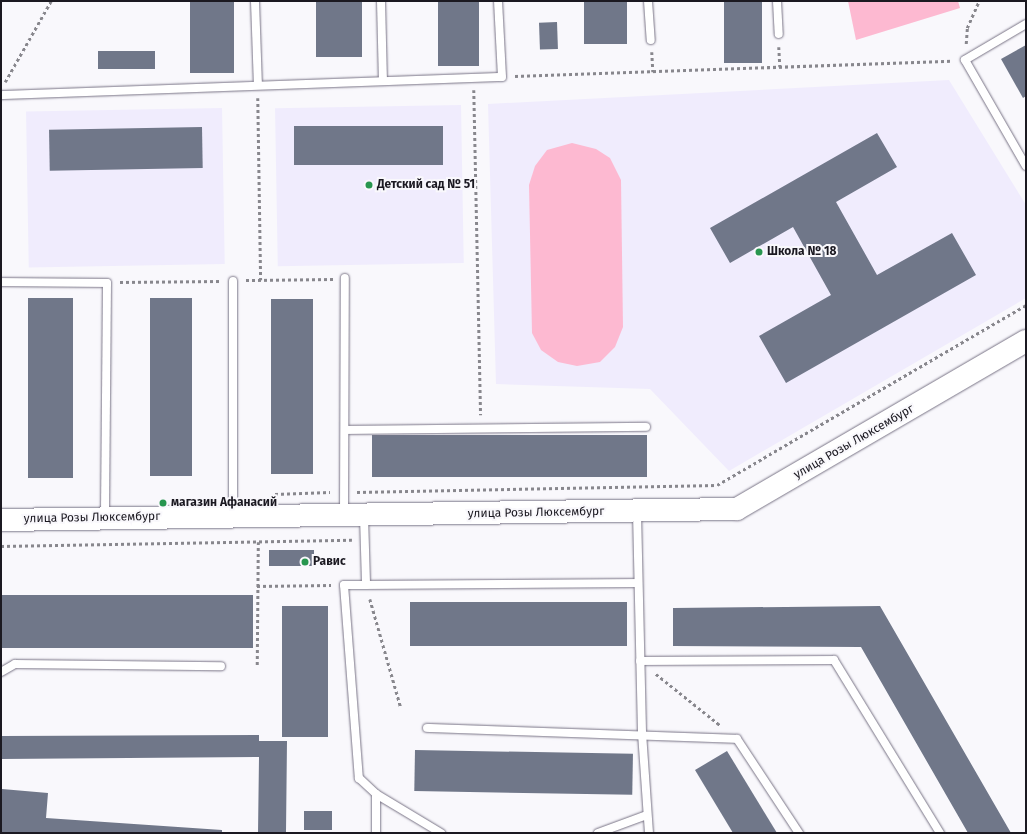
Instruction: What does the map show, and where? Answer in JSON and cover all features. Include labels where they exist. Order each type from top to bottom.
[{"type":"street","name":"улица Розы Люксембург","points":[[1,520],[719,511],[746,506],[1026,341]]},
{"type":"lane","points":[[255,1],[258,85]]},
{"type":"lane","points":[[381,1],[383,81]]},
{"type":"lane","points":[[1,94],[502,77],[498,1]]},
{"type":"lane","points":[[648,1],[651,40]]},
{"type":"lane","points":[[777,1],[779,34]]},
{"type":"lane","points":[[1026,24],[964,60],[1026,166]]},
{"type":"lane","points":[[345,278],[346,430],[354,515],[365,540],[366,585]]},
{"type":"lane","points":[[233,280],[233,516]]},
{"type":"lane","points":[[1,282],[107,283],[106,518]]},
{"type":"lane","points":[[346,430],[646,427]]},
{"type":"lane","points":[[637,512],[642,733],[649,833]]},
{"type":"lane","points":[[442,833],[376,794],[359,778],[344,585],[638,583]]},
{"type":"lane","points":[[640,661],[834,660],[940,833]]},
{"type":"lane","points":[[1,672],[15,664],[221,666]]},
{"type":"lane","points":[[427,728],[642,733],[737,739],[799,833]]},
{"type":"lane","points":[[376,794],[376,833]]},
{"type":"lane","points":[[598,833],[647,815]]},
{"type":"path","points":[[1,88],[51,1]]},
{"type":"path","points":[[502,77],[964,60],[967,28],[979,1]]},
{"type":"path","points":[[779,34],[780,67]]},
{"type":"path","points":[[651,40],[653,72]]},
{"type":"path","points":[[474,78],[482,429]]},
{"type":"path","points":[[258,85],[261,280]]},
{"type":"path","points":[[704,487],[729,479],[1026,305]]},
{"type":"path","points":[[1,546],[365,540]]},
{"type":"path","points":[[256,665],[258,542]]},
{"type":"path","points":[[257,586],[344,585]]},
{"type":"path","points":[[366,585],[401,708]]},
{"type":"path","points":[[640,661],[737,739]]},
{"type":"shaded area","points":[[848,1],[958,1],[960,8],[856,40]]},
{"type":"shaded area","name":"Школа № 18","points":[[949,80],[1026,205],[1026,298],[729,471],[650,389],[496,384],[488,104]]},
{"type":"shaded area","name":"Детский сад № 51","points":[[461,105],[464,263],[278,266],[275,108]]},
{"type":"shaded area","points":[[222,108],[225,264],[29,267],[26,111]]},
{"type":"shaded area","points":[[572,143],[596,149],[610,158],[621,180],[623,327],[615,347],[600,362],[577,366],[558,362],[541,350],[532,333],[529,185],[535,166],[547,150]]},
{"type":"building","points":[[190,1],[234,1],[234,73],[190,73]]},
{"type":"building","points":[[316,1],[362,1],[362,57],[316,57]]},
{"type":"building","points":[[438,1],[479,1],[479,66],[438,66]]},
{"type":"building","points":[[584,1],[627,1],[627,44],[584,44]]},
{"type":"building","points":[[724,1],[762,1],[762,63],[724,63]]},
{"type":"building","points":[[557,22],[558,49],[540,50],[539,23]]},
{"type":"building","points":[[1026,45],[1026,96],[1023,98],[1001,59]]},
{"type":"building","points":[[98,51],[155,51],[155,69],[98,69]]},
{"type":"building","points":[[294,126],[443,126],[443,165],[294,165]]},
{"type":"building","points":[[202,127],[203,168],[50,171],[49,130]]},
{"type":"building","points":[[877,133],[897,167],[836,202],[877,275],[952,233],[976,275],[786,383],[759,336],[831,295],[793,227],[730,263],[710,228]]},
{"type":"building","points":[[28,298],[73,298],[73,478],[28,478]]},
{"type":"building","points":[[150,298],[192,298],[192,476],[150,476]]},
{"type":"building","points":[[271,299],[313,299],[313,474],[271,474]]},
{"type":"building","points":[[372,435],[647,435],[647,477],[372,477]]},
{"type":"building","points":[[269,550],[314,550],[314,566],[269,566]]},
{"type":"building","points":[[1,595],[253,595],[253,648],[1,648]]},
{"type":"building","points":[[410,602],[627,602],[627,646],[410,646]]},
{"type":"building","points":[[282,606],[328,606],[328,737],[282,737]]},
{"type":"building","points":[[880,606],[1011,833],[968,833],[861,647],[673,646],[673,608]]},
{"type":"building","points":[[259,735],[259,741],[287,741],[286,833],[258,833],[259,757],[1,759],[1,736]]},
{"type":"building","points":[[415,750],[633,754],[632,795],[414,791]]},
{"type":"building","points":[[727,751],[777,833],[733,833],[695,770]]},
{"type":"building","points":[[2,789],[48,793],[46,818],[222,830],[222,833],[1,833]]},
{"type":"building","points":[[304,811],[332,811],[332,830],[304,830]]},
{"type":"place","name":"Детский сад № 51","points":[[369,185]]},
{"type":"place","name":"Школа № 18","points":[[759,252]]},
{"type":"place","name":"магазин Афанасий","points":[[163,503]]},
{"type":"place","name":"Равис","points":[[305,562]]}]
